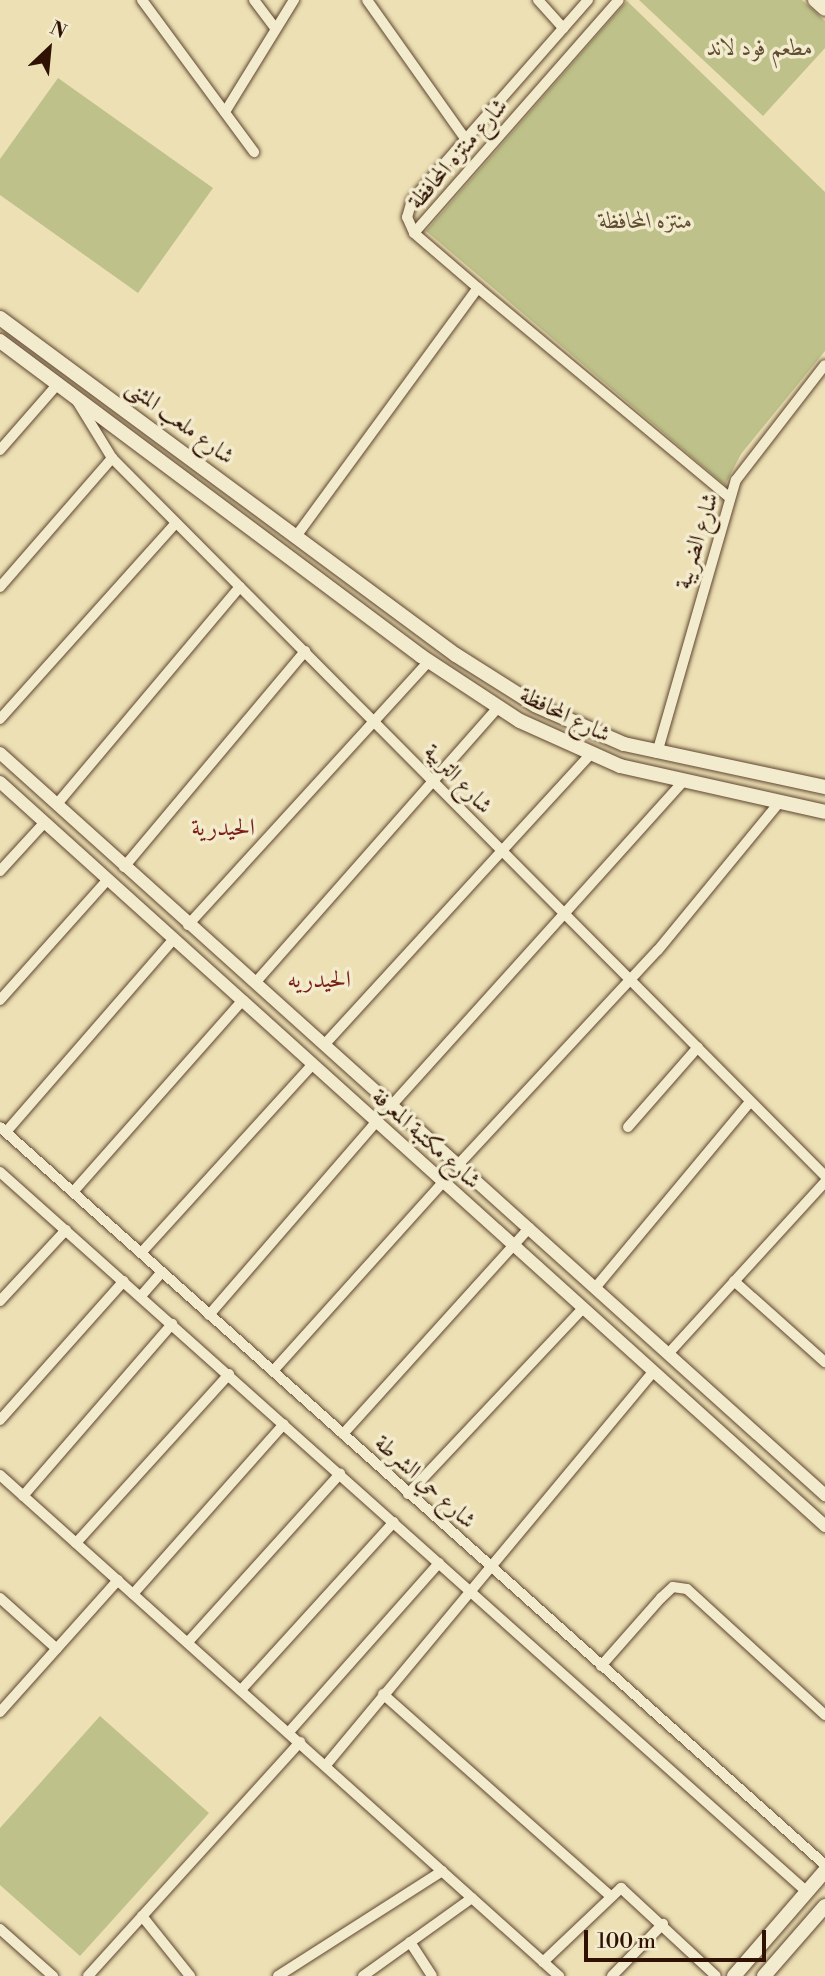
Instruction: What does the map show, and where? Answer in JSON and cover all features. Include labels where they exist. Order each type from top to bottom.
[{"type":"main road","points":[[815,0],[825,9]]},
{"type":"main road","name":"شارع ملعب المثنى","points":[[0,318],[297,535],[332,564]]},
{"type":"main road","name":"شارع ملعب المثنى","points":[[0,341],[319,581]]},
{"type":"main road","points":[[319,581],[332,564]]},
{"type":"main road","name":"شارع المحافظة","points":[[332,564],[535,705],[596,734],[657,753],[825,787]]},
{"type":"main road","name":"شارع المحافظة","points":[[319,581],[429,661],[498,707],[590,755],[682,783],[825,812]]},
{"type":"main road","points":[[734,1976],[825,1871]]},
{"type":"main road","points":[[764,1976],[825,1906]]},
{"type":"street","points":[[142,0],[254,152]]},
{"type":"street","points":[[254,0],[275,28]]},
{"type":"street","points":[[225,112],[294,0]]},
{"type":"street","points":[[538,0],[563,28]]},
{"type":"street","name":"شارع منتزه المحافظة","points":[[589,0],[412,200],[407,217],[414,233],[619,0]]},
{"type":"street","points":[[369,1],[466,140]]},
{"type":"street","points":[[414,233],[729,497]]},
{"type":"street","points":[[297,535],[478,288]]},
{"type":"street","name":"شارع الضريبة","points":[[657,753],[729,497],[754,450],[825,365]]},
{"type":"street","points":[[0,450],[57,385]]},
{"type":"street","name":"شارع التربية","points":[[77,400],[112,458],[825,1176]]},
{"type":"street","points":[[0,587],[112,458]]},
{"type":"street","points":[[0,719],[176,523]]},
{"type":"street","points":[[57,804],[240,587]]},
{"type":"street","points":[[124,867],[305,651]]},
{"type":"street","points":[[188,925],[429,661]]},
{"type":"street","points":[[256,983],[498,707]]},
{"type":"street","name":"شارع مكتبة المعرفة","points":[[0,753],[188,925],[256,983],[825,1495]]},
{"type":"street","points":[[324,1045],[499,848],[590,755]]},
{"type":"street","name":"شارع مكتبة المعرفة","points":[[0,782],[825,1526]]},
{"type":"street","points":[[391,1106],[682,783]]},
{"type":"street","points":[[457,1166],[629,979],[778,804]]},
{"type":"street","points":[[0,871],[44,822]]},
{"type":"street","points":[[0,1000],[108,879]]},
{"type":"street","points":[[3,1130],[174,939]]},
{"type":"street","points":[[74,1192],[242,1001]]},
{"type":"street","points":[[628,1127],[698,1046]]},
{"type":"street","points":[[141,1253],[313,1064]]},
{"type":"street","points":[[595,1288],[750,1102]]},
{"type":"street","points":[[209,1315],[376,1122]]},
{"type":"street","name":"شارع حي الشرطة","points":[[3,1130],[825,1865]]},
{"type":"street","points":[[0,1172],[807,1892]]},
{"type":"street","points":[[273,1371],[443,1182]]},
{"type":"street","points":[[668,1354],[825,1182]]},
{"type":"street","points":[[343,1434],[529,1228]]},
{"type":"street","points":[[0,1301],[66,1230]]},
{"type":"street","points":[[141,1296],[162,1272]]},
{"type":"street","points":[[0,1420],[124,1281]]},
{"type":"street","points":[[734,1281],[825,1362]]},
{"type":"street","points":[[408,1494],[583,1308]]},
{"type":"street","points":[[23,1496],[172,1324]]},
{"type":"street","points":[[326,1765],[469,1589],[653,1372]]},
{"type":"street","points":[[76,1543],[229,1374]]},
{"type":"street","points":[[133,1594],[284,1424]]},
{"type":"street","points":[[188,1642],[340,1474]]},
{"type":"street","points":[[0,1475],[289,1731],[559,1976]]},
{"type":"street","points":[[242,1690],[394,1522]]},
{"type":"street","points":[[289,1731],[439,1563]]},
{"type":"street","points":[[0,1712],[118,1580]]},
{"type":"street","points":[[601,1666],[667,1592],[687,1589],[825,1715]]},
{"type":"street","points":[[0,1598],[57,1649]]},
{"type":"street","points":[[383,1694],[608,1894]]},
{"type":"street","points":[[88,1976],[300,1742]]},
{"type":"street","points":[[278,1976],[442,1871]]},
{"type":"street","points":[[543,1962],[608,1894],[629,1891],[716,1976]]},
{"type":"street","points":[[363,1976],[472,1898]]},
{"type":"street","points":[[142,1916],[190,1976]]},
{"type":"street","points":[[612,1976],[663,1924]]},
{"type":"street","points":[[0,1929],[53,1976]]},
{"type":"street","points":[[410,1942],[432,1976]]},
{"type":"green space","name":"مطعم فود لاند","points":[[639,0],[802,0],[825,21],[825,48],[763,116]]},
{"type":"green space","name":"منتزه المحافظة","points":[[627,1],[825,192],[825,351],[741,454],[725,485],[426,231]]},
{"type":"green space","points":[[58,78],[213,188],[138,293],[0,195],[0,159]]},
{"type":"green space","points":[[100,1716],[209,1813],[80,1956],[0,1885],[0,1828]]},
{"type":"district","name":"الحيدرية","points":[[223,829]]},
{"type":"district","name":"الحيدريه","points":[[319,981]]}]
